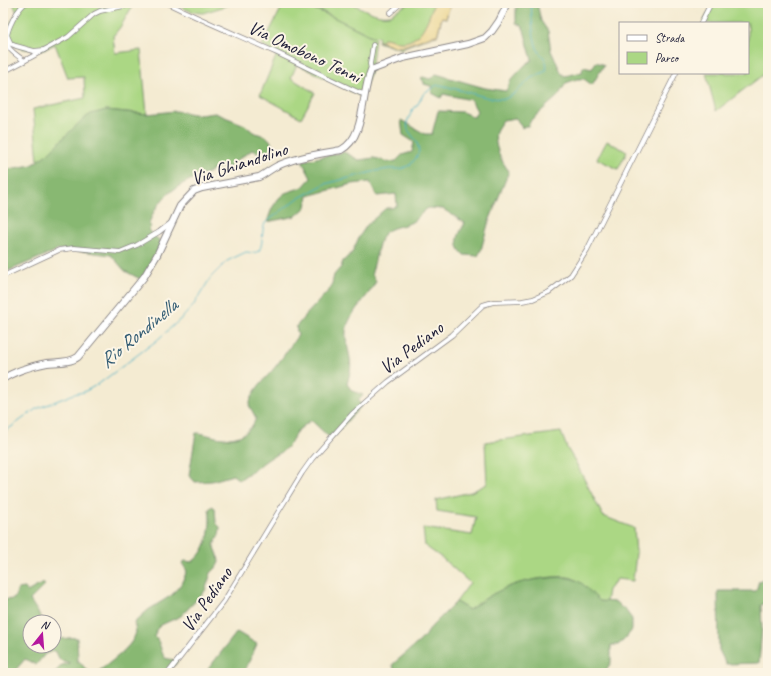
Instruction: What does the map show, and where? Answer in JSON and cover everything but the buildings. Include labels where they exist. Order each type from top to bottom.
[{"type":"street","points":[[24,61],[19,55],[9,49],[6,44],[7,29],[10,22],[20,8],[26,3]]},
{"type":"street","points":[[3,72],[68,37],[100,10],[138,3]]},
{"type":"street","name":"Via Omobono Tenni","points":[[167,3],[365,94]]},
{"type":"street","points":[[390,13],[401,3]]},
{"type":"street","points":[[371,70],[403,58],[468,44],[485,38],[492,31],[508,3]]},
{"type":"street","points":[[702,22],[711,3]]},
{"type":"street","points":[[7,35],[11,44],[34,50],[44,50]]},
{"type":"street","name":"Via Ghiandolino","points":[[3,379],[21,370],[47,363],[72,360],[78,357],[144,277],[157,255],[180,206],[194,191],[202,188],[258,177],[287,163],[346,148],[359,124],[371,70],[370,64],[373,45]]},
{"type":"street","name":"Via Pediano","points":[[168,673],[224,601],[302,473],[312,459],[352,414],[388,382],[452,335],[483,305],[493,302],[533,299],[549,292],[571,275],[587,250],[675,74]]},
{"type":"street","points":[[3,276],[59,250],[74,248],[120,252],[137,245],[159,232],[172,222]]},
{"type":"green space","points":[[13,3],[134,3],[121,26],[113,36],[115,53],[141,50],[147,114],[106,110],[38,161],[33,109],[85,98],[84,77],[68,78],[55,44],[44,50],[24,49],[11,44],[7,29],[17,13]]},
{"type":"green space","points":[[173,3],[235,3],[199,13]]},
{"type":"green space","points":[[284,3],[308,7],[319,11],[375,38],[371,70],[362,97],[297,64],[291,78],[315,93],[301,118],[260,95],[277,54],[262,46]]},
{"type":"green space","points":[[295,3],[347,3],[372,13],[388,15],[393,14],[393,12],[410,3],[451,3],[446,18],[442,17],[437,36],[435,35],[400,50],[401,48],[378,42],[379,37],[372,36],[323,12]]},
{"type":"green space","points":[[516,3],[537,3],[541,21],[548,31],[551,51],[562,74],[565,76],[582,72],[583,67],[592,69],[596,62],[604,65],[592,85],[584,79],[577,79],[566,83],[558,96],[531,120],[528,126],[522,128],[516,118],[503,120],[496,131],[495,136],[497,147],[503,163],[509,171],[488,224],[478,256],[464,255],[461,251],[458,239],[465,223],[443,209],[428,208],[412,222],[393,228],[386,232],[380,241],[372,271],[376,281],[351,317],[346,331],[351,366],[347,384],[352,391],[363,395],[358,401],[362,405],[331,439],[311,420],[296,432],[290,444],[282,452],[270,458],[239,480],[233,475],[212,481],[195,482],[189,475],[196,433],[232,438],[244,434],[249,430],[256,418],[249,405],[251,399],[298,335],[296,327],[331,288],[334,275],[341,267],[343,261],[352,253],[359,237],[367,225],[386,208],[392,208],[397,205],[396,194],[377,196],[370,182],[352,184],[308,196],[306,207],[296,216],[267,222],[272,208],[279,198],[285,193],[303,187],[311,178],[302,161],[344,152],[359,160],[374,158],[389,162],[396,161],[402,155],[412,152],[414,142],[403,135],[401,120],[425,134],[432,134],[438,111],[462,112],[474,117],[477,111],[471,100],[443,94],[441,98],[432,93],[431,86],[424,84],[421,78],[423,77],[430,79],[436,74],[485,88],[506,91],[511,80],[525,65],[532,60],[524,30],[522,26],[516,23]]},
{"type":"green space","points":[[713,3],[768,3],[768,71],[716,111],[706,74],[749,74],[749,22],[704,22]]},
{"type":"green space","points":[[106,110],[147,114],[176,111],[199,115],[215,113],[245,125],[253,132],[267,137],[272,145],[269,152],[262,154],[252,150],[236,161],[231,167],[216,168],[186,182],[170,192],[163,199],[153,214],[149,224],[151,227],[148,230],[164,245],[142,280],[125,271],[111,255],[72,250],[58,250],[3,273],[3,170],[32,165],[47,154],[83,119],[91,114]]},
{"type":"green space","points":[[607,141],[627,152],[618,169],[597,159]]},
{"type":"green space","points":[[561,432],[567,448],[603,516],[634,528],[636,553],[633,581],[617,579],[608,590],[606,602],[597,600],[575,579],[568,577],[541,578],[508,587],[488,597],[469,610],[456,602],[470,583],[442,558],[425,546],[423,528],[472,535],[476,517],[437,511],[436,500],[471,492],[487,484],[485,442]]},
{"type":"green space","points":[[212,506],[215,508],[216,523],[220,527],[219,535],[214,545],[219,562],[211,573],[205,591],[181,616],[161,625],[156,630],[155,637],[165,658],[178,661],[168,673],[96,673],[118,656],[133,640],[136,634],[134,623],[148,610],[172,595],[181,584],[187,571],[182,563],[185,561],[192,562],[202,552],[208,538],[210,523],[209,509]]},
{"type":"green space","points":[[768,576],[768,605],[765,603],[761,605],[762,628],[759,663],[726,664],[719,650],[718,591],[756,591],[759,581]]},
{"type":"green space","points":[[561,577],[574,579],[583,584],[600,601],[616,602],[624,608],[632,619],[632,630],[625,639],[618,645],[611,645],[611,663],[604,673],[396,673],[392,665],[420,641],[432,626],[456,602],[469,610],[491,595],[512,585],[547,578]]},
{"type":"green space","points":[[43,583],[45,585],[30,600],[39,614],[22,614],[22,654],[45,654],[36,665],[25,659],[13,673],[3,673],[3,600],[14,599],[18,589],[25,588],[27,592]]},
{"type":"green space","points":[[237,632],[257,644],[244,673],[205,673]]},
{"type":"green space","points":[[77,638],[78,660],[76,662],[79,661],[89,673],[54,673],[62,665],[70,663],[60,660],[57,654],[62,654],[62,639]]},
{"type":"sand","points":[[434,3],[451,3],[446,18],[442,17],[437,36],[435,35],[401,47],[392,46],[379,41],[384,38],[399,42],[407,42],[413,39],[422,30]]},
{"type":"waterway","name":"Rio Rondinella","points":[[3,433],[36,409],[74,394],[84,392],[100,383],[156,341],[193,306],[211,277],[227,261],[246,252],[254,253],[259,251],[265,223],[297,199],[325,184],[376,171],[401,169],[410,165],[416,158],[419,151],[417,142],[408,130],[407,122],[412,111],[424,93],[437,85],[441,85],[489,98],[505,99],[514,94],[531,78],[546,71],[546,60],[537,48],[534,37],[531,3]]}]
